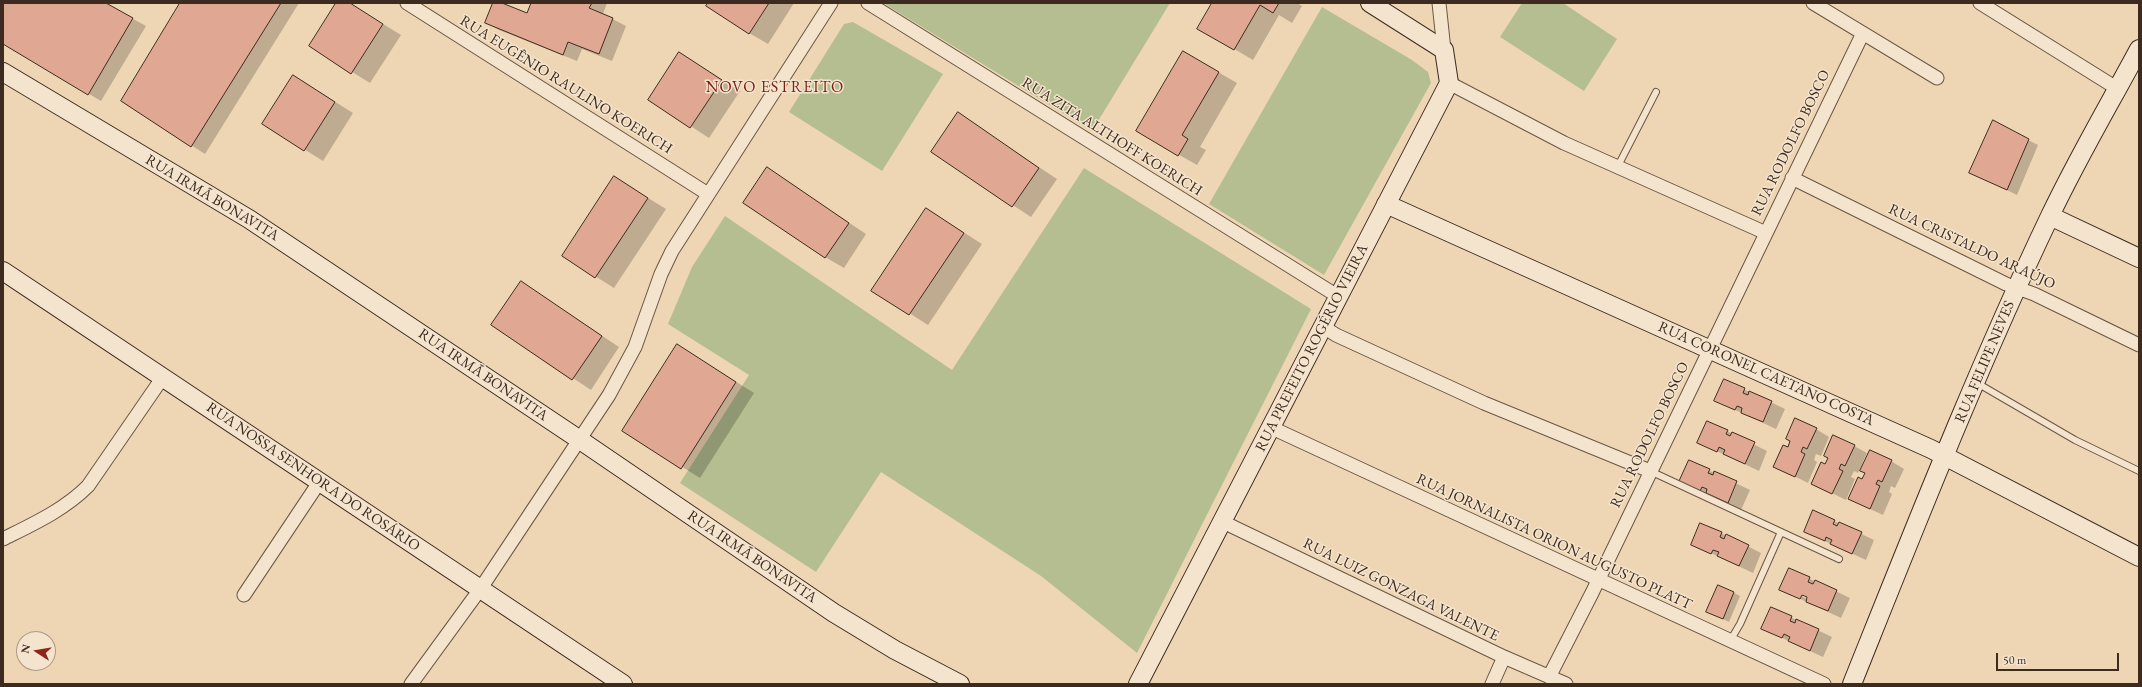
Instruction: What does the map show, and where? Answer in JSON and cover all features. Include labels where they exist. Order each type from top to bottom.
[{"type":"street","name":"RUA EUGÊNIO RAULINO KOERICH","points":[[407,3],[708,194]]},
{"type":"street","points":[[412,684],[481,588],[580,440],[623,372],[635,347],[661,274],[672,251],[831,3]]},
{"type":"street","name":"RUA ZITA ALTHOFF KOERICH","points":[[868,3],[1339,297]]},
{"type":"street","points":[[1370,3],[1444,50]]},
{"type":"street","points":[[1440,3],[1444,50],[1449,83],[1564,143],[1766,232]]},
{"type":"street","points":[[1813,3],[1937,78]]},
{"type":"street","points":[[1980,3],[2118,89]]},
{"type":"street","name":"RUA RODOLFO BOSCO","points":[[1549,677],[1599,579],[1863,33]]},
{"type":"street","name":"RUA FELIPE NEVES","points":[[1852,684],[1945,456],[2017,286],[2050,216],[2138,53]]},
{"type":"street","name":"RUA IRMÃ BONAVITA","points":[[3,72],[249,219],[580,440],[834,613],[895,650],[960,684]]},
{"type":"street","name":"RUA PREFEITO ROGÉRIO VIEIRA","points":[[1138,684],[1449,83]]},
{"type":"street","name":"RUA CRISTALDO ARAÚJO","points":[[1792,178],[2006,284],[2017,286],[2139,345]]},
{"type":"street","name":"RUA CORONEL CAETANO COSTA","points":[[1386,204],[1710,348],[1945,456],[2139,557]]},
{"type":"street","points":[[2050,216],[2139,258]]},
{"type":"street","name":"RUA NOSSA SENHORA DO ROSÁRIO","points":[[3,271],[624,684]]},
{"type":"street","points":[[1322,326],[1336,335],[1484,403],[1650,471]]},
{"type":"street","points":[[3,539],[56,512],[75,499],[88,486],[163,377]]},
{"type":"street","name":"RUA JORNALISTA ORION AUGUSTO PLATT","points":[[1270,427],[1599,579],[1730,642],[1824,684]]},
{"type":"street","points":[[244,595],[320,481]]},
{"type":"street","name":"RUA LUIZ GONZAGA VALENTE","points":[[1223,522],[1504,657],[1566,684]]},
{"type":"street","points":[[1492,684],[1504,657]]},
{"type":"lane","points":[[1618,166],[1656,92]]},
{"type":"lane","points":[[1976,383],[2075,440],[2139,471]]},
{"type":"lane","points":[[1650,471],[1839,559]]},
{"type":"lane","points":[[1730,642],[1740,624],[1780,532]]},
{"type":"green space","points":[[883,3],[1170,3],[1092,131]]},
{"type":"green space","points":[[1522,3],[1563,3],[1617,39],[1584,91],[1500,37]]},
{"type":"green space","points":[[1322,7],[1412,60],[1428,72],[1431,83],[1324,275],[1209,204]]},
{"type":"green space","points":[[853,22],[943,74],[882,171],[789,112],[844,24]]},
{"type":"green space","points":[[1084,168],[1311,309],[1137,653],[1041,576],[881,472],[816,572],[680,483],[749,375],[668,324],[692,267],[725,216],[952,370]]},
{"type":"building","points":[[3,3],[106,3],[133,18],[88,95],[3,44]]},
{"type":"building","points":[[180,3],[281,3],[191,147],[121,101]]},
{"type":"building","points":[[336,3],[350,3],[383,24],[351,74],[309,46]]},
{"type":"building","points":[[493,3],[502,3],[527,13],[531,3],[592,3],[589,8],[613,18],[599,54],[568,42],[563,55],[485,23]]},
{"type":"building","points":[[708,3],[769,3],[749,34],[706,6]]},
{"type":"building","points":[[1212,3],[1279,3],[1273,13],[1260,5],[1234,50],[1197,29]]},
{"type":"building","points":[[1183,51],[1219,72],[1182,135],[1188,139],[1178,156],[1136,131]]},
{"type":"building","points":[[679,52],[722,80],[690,128],[648,100]]},
{"type":"building","points":[[293,75],[335,102],[304,151],[262,124]]},
{"type":"building","points":[[958,112],[1039,168],[1012,207],[931,152]]},
{"type":"building","points":[[1993,120],[2029,139],[2007,190],[1969,173]]},
{"type":"building","points":[[767,167],[849,223],[825,258],[743,203]]},
{"type":"building","points":[[614,176],[648,198],[595,278],[562,256]]},
{"type":"building","points":[[926,208],[964,233],[909,315],[871,291]]},
{"type":"building","points":[[521,281],[602,336],[572,380],[491,325]]},
{"type":"building","points":[[677,344],[736,382],[681,469],[622,431]]},
{"type":"building","points":[[1724,379],[1745,388],[1743,393],[1748,395],[1749,391],[1772,401],[1763,422],[1741,413],[1742,408],[1737,406],[1735,410],[1714,401]]},
{"type":"building","points":[[1795,418],[1817,428],[1807,449],[1803,447],[1801,452],[1805,454],[1795,477],[1773,467],[1783,445],[1788,447],[1790,441],[1786,439]]},
{"type":"building","points":[[1707,421],[1728,430],[1726,434],[1730,436],[1732,432],[1755,442],[1745,464],[1723,454],[1725,450],[1719,447],[1717,452],[1697,443]]},
{"type":"building","points":[[1833,435],[1855,445],[1845,466],[1841,464],[1839,469],[1843,471],[1832,494],[1811,484],[1821,462],[1825,464],[1828,458],[1824,456]]},
{"type":"building","points":[[1870,450],[1892,460],[1882,482],[1878,480],[1876,484],[1880,486],[1870,509],[1848,499],[1858,477],[1862,479],[1865,473],[1860,471]]},
{"type":"building","points":[[1689,460],[1710,469],[1708,473],[1713,475],[1714,471],[1737,481],[1728,503],[1706,493],[1707,489],[1702,487],[1700,491],[1679,482]]},
{"type":"building","points":[[1813,510],[1835,520],[1833,524],[1837,526],[1839,522],[1862,532],[1852,554],[1830,544],[1832,540],[1826,537],[1825,541],[1804,532]]},
{"type":"building","points":[[1700,523],[1722,532],[1720,537],[1724,539],[1726,534],[1749,545],[1739,566],[1717,556],[1719,552],[1713,550],[1711,554],[1691,545]]},
{"type":"building","points":[[1789,568],[1810,577],[1808,582],[1813,584],[1815,580],[1837,590],[1828,611],[1806,602],[1807,597],[1802,595],[1800,599],[1779,590]]},
{"type":"building","points":[[1718,585],[1734,592],[1723,619],[1706,612]]},
{"type":"building","points":[[1771,607],[1792,616],[1790,621],[1795,623],[1796,619],[1819,629],[1810,651],[1788,641],[1790,637],[1784,634],[1782,638],[1761,629]]},
{"type":"district","name":"NOVO ESTREITO","points":[[775,88]]}]
